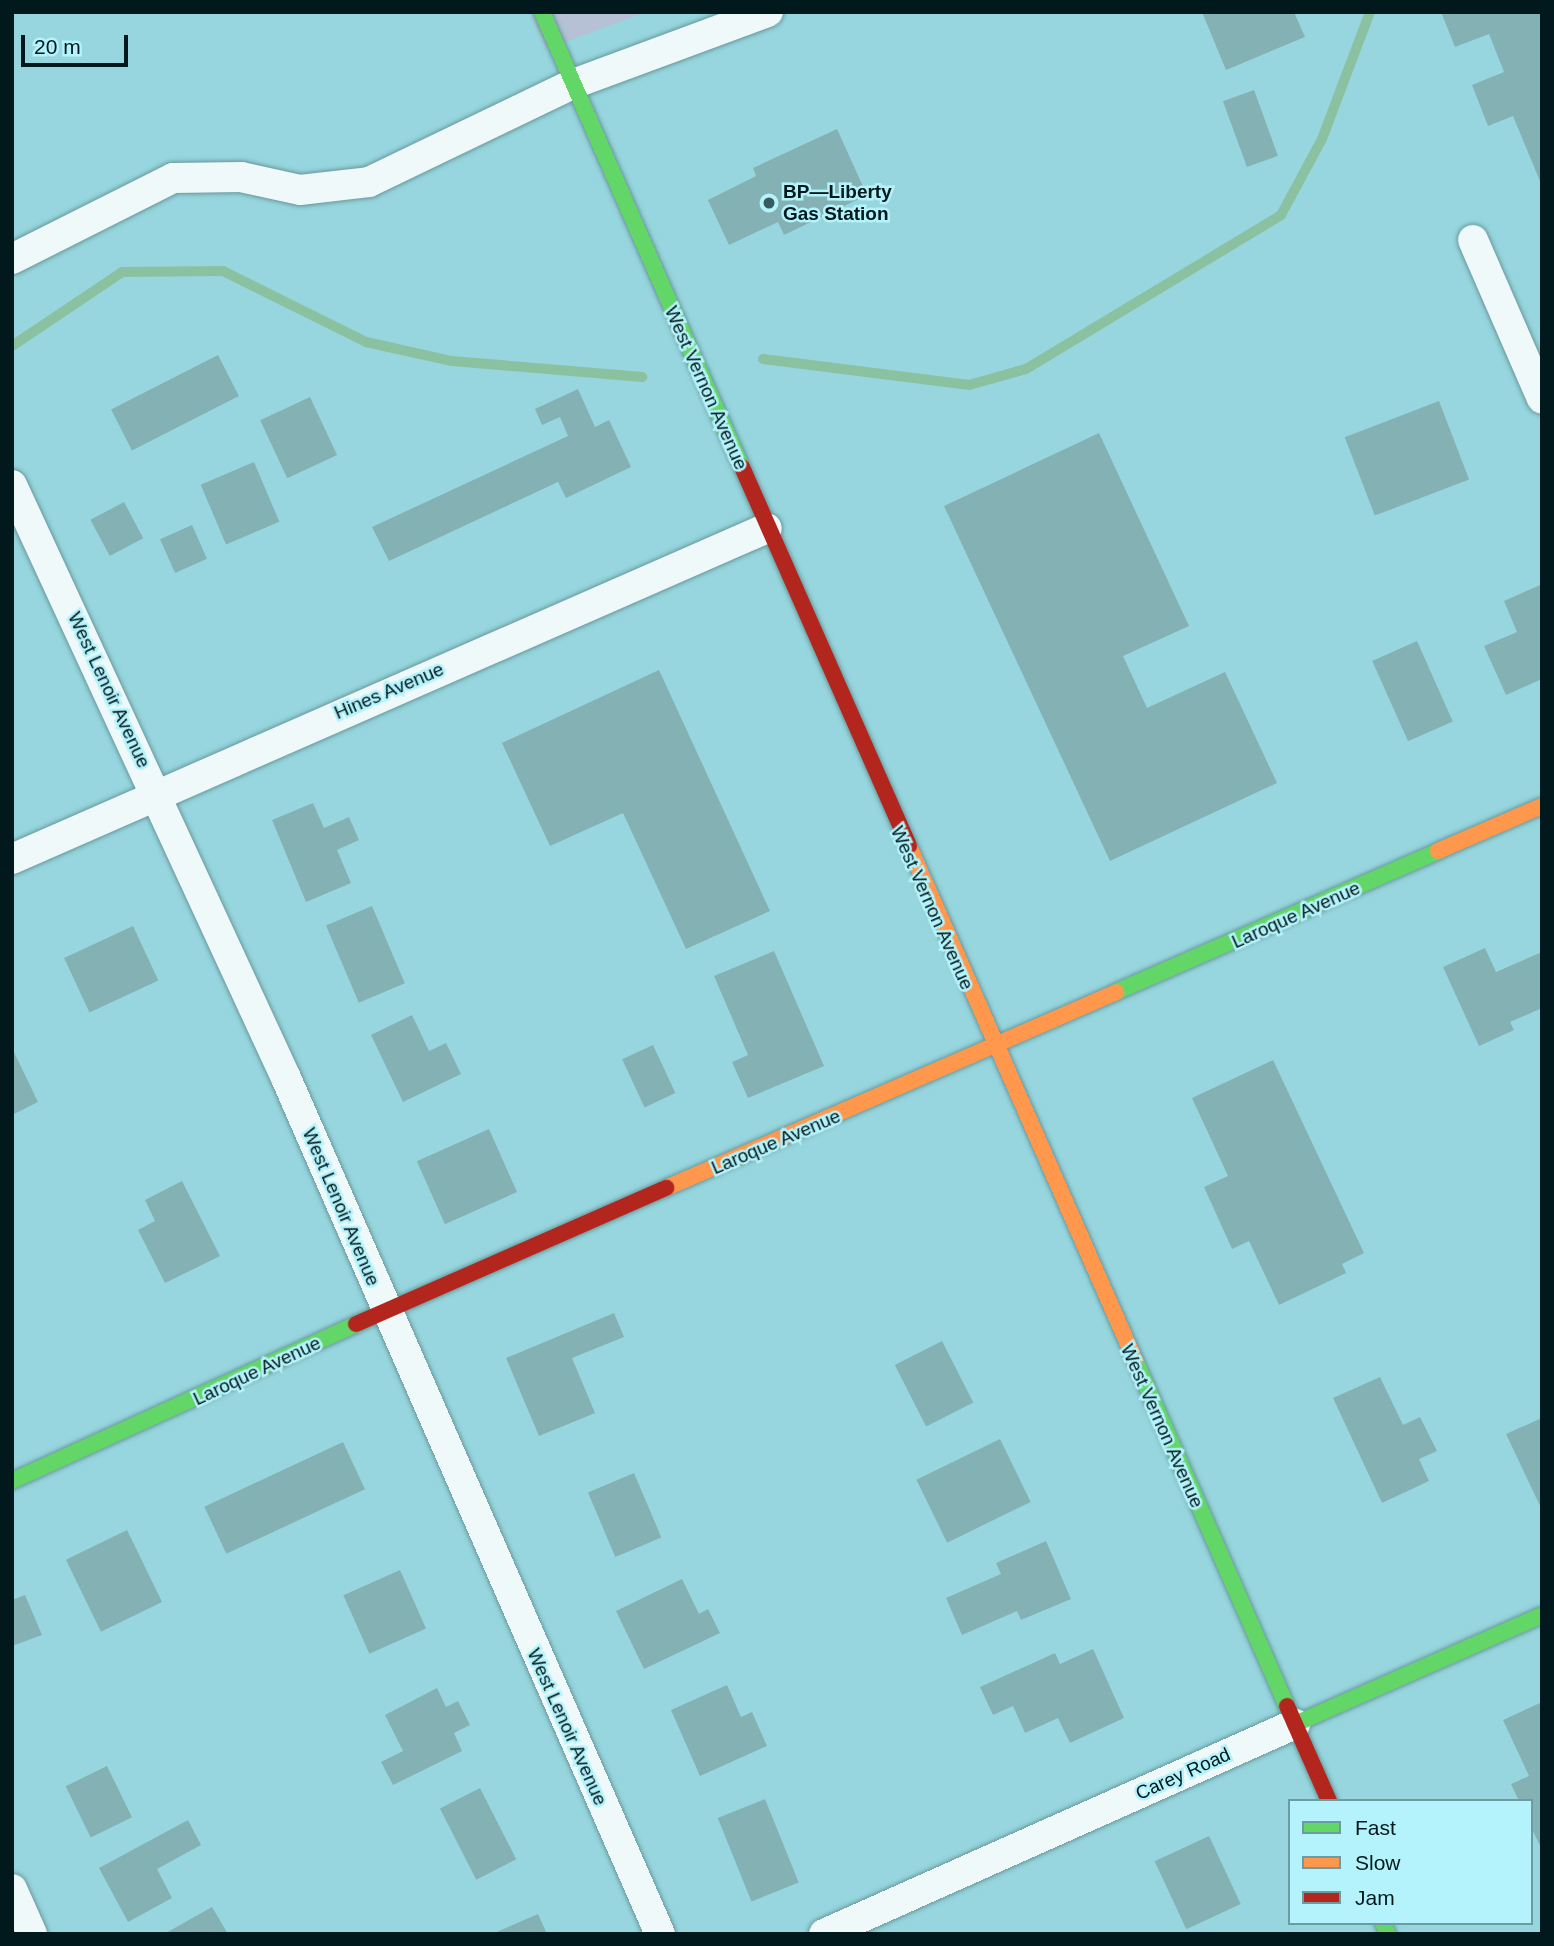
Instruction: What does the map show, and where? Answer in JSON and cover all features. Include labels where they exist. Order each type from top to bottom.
[{"type":"main road","name":"West Vernon Avenue","points":[[542,12],[993,1048],[1328,1799]]},
{"type":"main road","name":"Laroque Avenue","points":[[12,1481],[385,1311],[993,1048],[1542,806]]},
{"type":"main road","name":"Carey Road","points":[[1294,1724],[1542,1615]]},
{"type":"street","points":[[12,259],[173,178],[241,177],[300,190],[369,182],[573,84],[768,12]]},
{"type":"street","points":[[1473,240],[1542,398]]},
{"type":"street","name":"West Lenoir Avenue","points":[[12,485],[157,792],[660,1934]]},
{"type":"street","name":"Hines Avenue","points":[[12,859],[157,792],[767,528]]},
{"type":"street","name":"Carey Road","points":[[824,1934],[1294,1724]]},
{"type":"street","points":[[12,1889],[32,1934]]},
{"type":"shaded area","points":[[530,12],[646,12],[546,49]]},
{"type":"building","points":[[1202,12],[1294,12],[1305,37],[1226,70]]},
{"type":"building","points":[[1441,12],[1540,12],[1542,186],[1513,116],[1488,126],[1472,85],[1504,72],[1489,34],[1455,47]]},
{"type":"building","points":[[1254,90],[1278,156],[1247,167],[1223,101]]},
{"type":"building","points":[[837,129],[867,195],[784,235],[778,222],[729,245],[708,200],[756,176],[753,168]]},
{"type":"building","points":[[218,355],[239,396],[132,450],[111,409]]},
{"type":"building","points":[[578,389],[595,427],[609,420],[631,467],[566,498],[558,482],[389,561],[372,527],[568,436],[560,417],[542,425],[535,409]]},
{"type":"building","points":[[310,397],[337,455],[287,478],[260,420]]},
{"type":"building","points":[[1439,401],[1469,479],[1375,516],[1345,437]]},
{"type":"building","points":[[1099,433],[1189,626],[1123,656],[1147,708],[1225,672],[1277,783],[1110,861],[944,506]]},
{"type":"building","points":[[254,462],[279,522],[226,544],[201,485]]},
{"type":"building","points":[[124,502],[143,538],[110,556],[90,520]]},
{"type":"building","points":[[192,525],[207,559],[175,573],[160,539]]},
{"type":"building","points":[[1540,585],[1542,679],[1506,695],[1484,646],[1517,632],[1504,601]]},
{"type":"building","points":[[1417,641],[1453,721],[1408,741],[1372,661]]},
{"type":"building","points":[[659,670],[770,911],[686,949],[623,813],[550,846],[502,743]]},
{"type":"building","points":[[313,803],[324,828],[349,817],[359,840],[337,850],[351,883],[306,902],[272,820]]},
{"type":"building","points":[[372,906],[405,983],[359,1003],[326,926]]},
{"type":"building","points":[[133,926],[158,980],[89,1012],[64,958]]},
{"type":"building","points":[[1485,948],[1496,972],[1542,952],[1542,1008],[1510,1022],[1514,1030],[1479,1046],[1443,967]]},
{"type":"building","points":[[774,951],[824,1066],[748,1098],[732,1062],[748,1055],[714,976]]},
{"type":"building","points":[[412,1015],[429,1051],[446,1043],[461,1074],[403,1102],[371,1035]]},
{"type":"building","points":[[653,1045],[675,1093],[645,1107],[622,1059]]},
{"type":"building","points":[[12,1048],[38,1102],[12,1115]]},
{"type":"building","points":[[1273,1060],[1364,1253],[1342,1264],[1346,1273],[1279,1305],[1249,1241],[1232,1249],[1204,1187],[1228,1176],[1192,1098]]},
{"type":"building","points":[[489,1129],[517,1192],[445,1224],[417,1161]]},
{"type":"building","points":[[182,1181],[220,1256],[165,1283],[138,1230],[155,1221],[145,1200]]},
{"type":"building","points":[[614,1313],[624,1337],[572,1358],[595,1413],[539,1436],[506,1358]]},
{"type":"building","points":[[942,1341],[973,1402],[926,1427],[895,1365]]},
{"type":"building","points":[[1380,1377],[1403,1425],[1420,1417],[1437,1451],[1419,1459],[1429,1481],[1382,1503],[1333,1398]]},
{"type":"building","points":[[1542,1418],[1542,1510],[1506,1434]]},
{"type":"building","points":[[1000,1439],[1031,1502],[947,1543],[916,1480]]},
{"type":"building","points":[[343,1442],[365,1489],[226,1554],[204,1507]]},
{"type":"building","points":[[634,1473],[661,1537],[615,1557],[588,1493]]},
{"type":"building","points":[[127,1530],[162,1602],[101,1632],[66,1560]]},
{"type":"building","points":[[1046,1541],[1071,1599],[1021,1620],[1017,1611],[962,1635],[946,1598],[1001,1574],[996,1563]]},
{"type":"building","points":[[400,1570],[426,1628],[369,1654],[343,1595]]},
{"type":"building","points":[[682,1579],[699,1614],[708,1609],[720,1633],[644,1669],[616,1611]]},
{"type":"building","points":[[25,1595],[42,1635],[12,1646],[12,1600]]},
{"type":"building","points":[[1093,1649],[1124,1718],[1070,1743],[1058,1718],[1025,1733],[1013,1706],[993,1715],[980,1687],[1055,1653],[1060,1664]]},
{"type":"building","points":[[727,1685],[741,1717],[752,1712],[767,1746],[700,1776],[671,1710]]},
{"type":"building","points":[[437,1688],[446,1707],[458,1701],[470,1725],[454,1733],[462,1751],[393,1785],[381,1762],[403,1751],[385,1715]]},
{"type":"building","points":[[1542,1702],[1542,1850],[1533,1831],[1533,1799],[1518,1799],[1511,1784],[1529,1776],[1503,1720]]},
{"type":"building","points":[[107,1766],[132,1817],[91,1837],[66,1786]]},
{"type":"building","points":[[480,1788],[516,1859],[476,1880],[440,1808]]},
{"type":"building","points":[[765,1799],[799,1882],[751,1902],[718,1818]]},
{"type":"building","points":[[188,1820],[201,1845],[157,1869],[172,1898],[128,1922],[99,1868]]},
{"type":"building","points":[[1209,1836],[1241,1904],[1186,1929],[1155,1861]]},
{"type":"building","points":[[212,1907],[228,1934],[164,1934]]},
{"type":"building","points":[[538,1914],[547,1934],[492,1934]]},
{"type":"waterway","points":[[763,359],[969,385],[1026,369],[1281,215],[1322,139],[1370,12]]},
{"type":"waterway","points":[[12,346],[122,272],[223,271],[366,342],[452,361],[642,377]]},
{"type":"traffic: fast","points":[[542,12],[742,467]]},
{"type":"traffic: fast","points":[[1116,992],[1438,851]]},
{"type":"traffic: fast","points":[[12,1481],[356,1324]]},
{"type":"traffic: fast","points":[[1135,1360],[1287,1706]]},
{"type":"traffic: fast","points":[[1295,1724],[1542,1615]]},
{"type":"traffic: fast","points":[[1384,1925],[1388,1934]]},
{"type":"traffic: slow","points":[[1438,851],[1542,806]]},
{"type":"traffic: slow","points":[[909,846],[1135,1360]]},
{"type":"traffic: slow","points":[[666,1188],[1116,992]]},
{"type":"traffic: jam","points":[[742,467],[909,846]]},
{"type":"traffic: jam","points":[[356,1324],[666,1188]]},
{"type":"traffic: jam","points":[[1287,1706],[1328,1799]]},
{"type":"place","name":"BP—Liberty Gas Station","points":[[769,203]]}]
